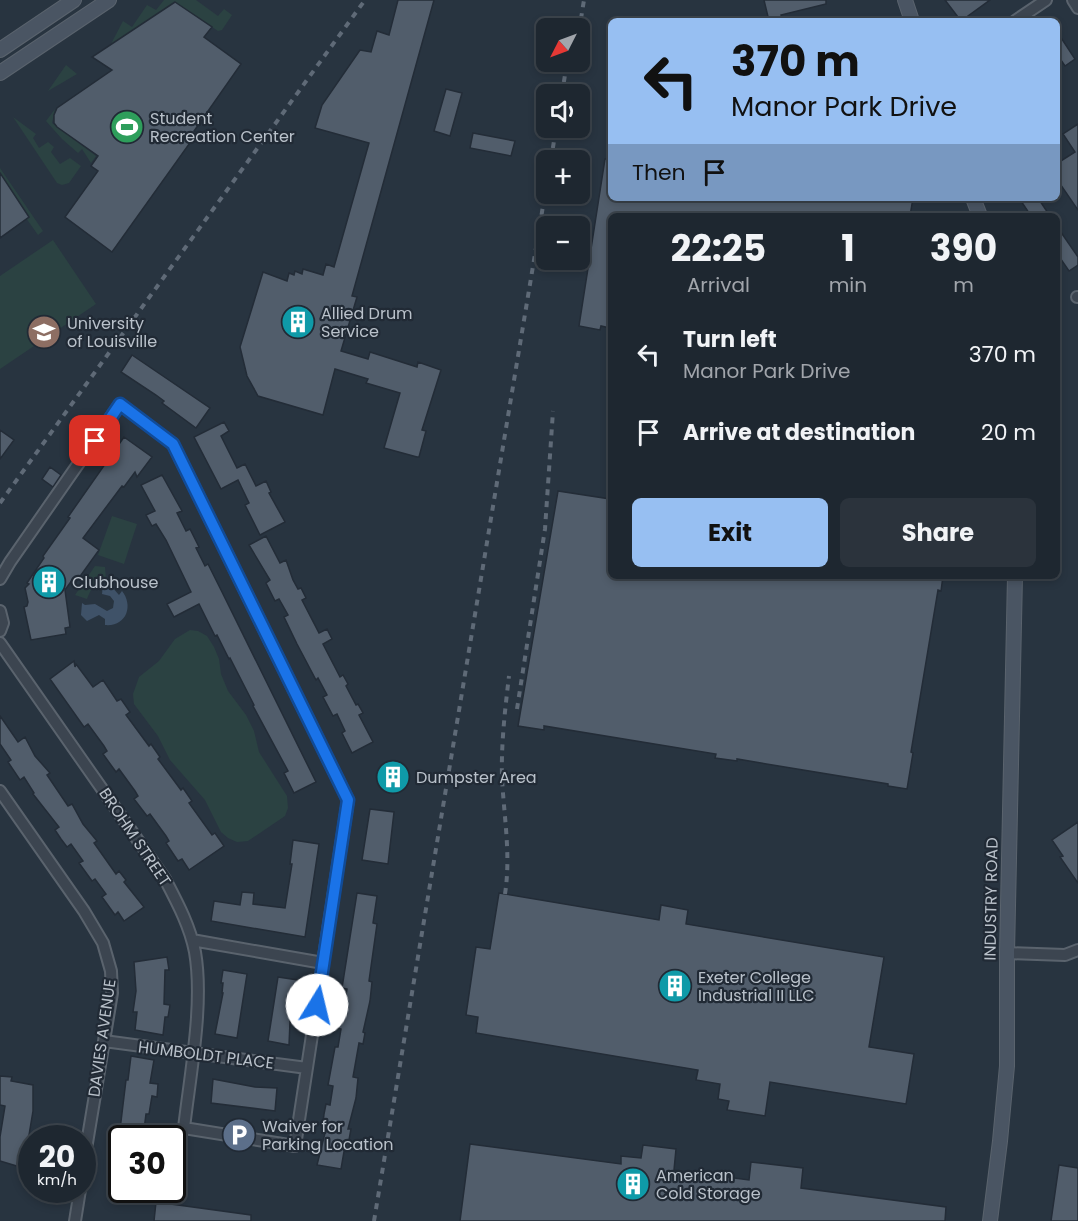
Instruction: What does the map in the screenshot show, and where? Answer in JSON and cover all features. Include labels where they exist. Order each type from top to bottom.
[{"type":"main road","points":[[0,50],[74,0]]},
{"type":"main road","points":[[0,73],[109,0]]},
{"type":"main road","points":[[905,0],[911,18]]},
{"type":"main road","name":"INDUSTRY ROAD","points":[[990,1221],[1007,1066],[1007,953],[1015,579]]},
{"type":"street","points":[[1019,18],[1046,0]]},
{"type":"street","points":[[1073,0],[1078,8]]},
{"type":"street","points":[[0,579],[120,404],[173,444],[348,800],[307,1068]]},
{"type":"street","points":[[0,611],[3,623],[0,631]]},
{"type":"street","name":"BROHM STREET","points":[[0,643],[165,879],[183,914],[192,940],[199,982],[184,1128],[295,1146],[307,1068]]},
{"type":"street","name":"DAVIES AVENUE","points":[[0,791],[84,911],[103,943],[111,970],[112,993],[90,1125]]},
{"type":"street","points":[[192,940],[323,963]]},
{"type":"street","points":[[1007,953],[1065,955],[1078,950]]},
{"type":"street","name":"HUMBOLDT PLACE","points":[[104,1041],[307,1068]]},
{"type":"street","points":[[75,1221],[78,1203]]},
{"type":"green space","points":[[164,0],[196,0],[218,16],[224,9],[232,15],[222,30],[218,31],[175,2],[111,44],[123,21],[132,27],[147,5],[156,10]]},
{"type":"green space","points":[[66,65],[77,74],[48,91]]},
{"type":"green space","points":[[55,109],[52,123],[96,156],[91,163],[82,149],[78,153],[46,121]]},
{"type":"green space","points":[[13,117],[36,134],[33,138],[39,148],[48,142],[54,147],[51,152],[60,164],[70,158],[81,166],[69,183],[62,185],[57,183]]},
{"type":"green space","points":[[0,168],[43,231],[38,235],[26,218],[29,216],[0,173]]},
{"type":"green space","points":[[53,240],[96,304],[0,369],[0,276]]},
{"type":"green space","points":[[112,516],[137,524],[124,564],[98,555]]},
{"type":"green space","points":[[95,566],[105,567],[106,580],[94,587],[87,599],[75,595]]},
{"type":"green space","points":[[190,630],[207,636],[214,647],[228,691],[246,715],[254,731],[259,752],[287,796],[288,808],[285,816],[248,841],[237,842],[221,832],[205,800],[170,760],[158,736],[134,704],[133,694],[139,677],[159,661],[175,639]]},
{"type":"water","points":[[106,584],[119,595],[122,591],[126,597],[126,614],[118,623],[112,625],[105,625],[105,619],[99,615],[87,621],[81,615],[82,603],[95,604],[107,611],[113,608],[114,601],[110,596],[102,594],[103,585]]},
{"type":"building","name":"Allied Drum Service","points":[[398,0],[434,0],[352,296],[357,297],[341,351],[368,359],[370,352],[417,367],[418,362],[441,370],[422,430],[426,431],[419,457],[384,448],[400,393],[366,383],[368,379],[335,369],[323,415],[258,396],[247,376],[240,347],[263,272],[287,281],[289,273],[294,275],[295,271],[302,274],[303,269],[323,275],[326,264],[334,267],[369,143],[315,128],[322,105],[360,50],[371,52],[377,31],[389,35]]},
{"type":"building","points":[[764,0],[826,0],[826,4],[781,15],[782,18],[768,18]]},
{"type":"building","points":[[945,0],[990,0],[965,18],[959,18]]},
{"type":"building","name":"Student Recreation Center","points":[[175,2],[212,27],[204,37],[241,64],[194,131],[197,133],[112,252],[65,217],[98,171],[91,166],[98,156],[57,127],[54,123],[54,115],[57,108],[112,70],[92,57]]},
{"type":"building","points":[[1060,36],[1075,59],[1065,66],[1061,60]]},
{"type":"building","points":[[446,89],[462,93],[450,136],[434,131]]},
{"type":"building","points":[[1078,124],[1078,210],[1060,184],[1060,161],[1075,152],[1063,134]]},
{"type":"building","points":[[473,133],[515,141],[511,156],[470,148]]},
{"type":"building","points":[[605,159],[608,159],[608,201],[912,201],[910,213],[608,213],[608,328],[601,326],[600,330],[579,326],[588,270],[590,270],[590,255]]},
{"type":"building","points":[[0,173],[29,217],[0,238]]},
{"type":"building","points":[[1021,201],[1040,201],[1048,213],[1029,213]]},
{"type":"building","points":[[1060,231],[1078,257],[1078,265],[1069,271],[1060,258]]},
{"type":"building","points":[[132,355],[210,408],[196,428],[162,403],[164,401],[156,395],[121,372]]},
{"type":"building","points":[[224,422],[229,431],[221,436],[237,468],[245,464],[256,486],[266,481],[271,492],[269,493],[285,522],[260,535],[245,505],[249,503],[238,480],[221,489],[194,437]]},
{"type":"building","points":[[0,430],[14,440],[0,459]]},
{"type":"building","points":[[124,437],[152,457],[137,477],[135,472],[124,487],[122,486],[83,538],[99,550],[76,582],[73,579],[65,590],[70,627],[65,628],[66,634],[31,640],[24,607],[28,602],[25,588],[29,584],[27,583],[70,518],[68,517]]},
{"type":"building","points":[[50,467],[61,475],[53,487],[42,479]]},
{"type":"building","points":[[162,475],[182,511],[177,513],[186,531],[190,529],[199,547],[196,548],[205,566],[208,564],[316,782],[294,793],[284,773],[288,771],[230,658],[217,635],[215,636],[199,604],[174,617],[167,604],[191,592],[166,540],[156,524],[152,526],[146,515],[155,511],[141,485]]},
{"type":"building","points":[[558,491],[608,499],[608,579],[943,579],[941,591],[938,590],[907,789],[737,759],[737,761],[715,758],[716,754],[544,726],[544,730],[518,726]]},
{"type":"building","points":[[266,536],[280,563],[286,560],[293,580],[298,589],[301,588],[306,598],[302,600],[319,633],[327,629],[332,639],[323,644],[340,677],[343,675],[348,684],[346,686],[356,705],[358,704],[363,713],[359,715],[373,742],[352,753],[342,733],[345,731],[337,714],[333,716],[323,697],[327,695],[318,678],[316,680],[284,617],[288,615],[279,599],[275,601],[266,583],[270,580],[249,545]]},
{"type":"building","points":[[74,661],[75,667],[76,664],[93,687],[103,680],[117,701],[121,699],[130,712],[126,715],[149,746],[151,744],[160,757],[158,759],[181,790],[183,788],[192,801],[189,803],[212,835],[215,833],[224,846],[189,870],[182,859],[178,861],[166,843],[169,841],[150,814],[147,816],[134,799],[138,796],[135,791],[119,769],[116,772],[103,754],[107,751],[88,724],[84,727],[50,679]]},
{"type":"building","points":[[0,716],[18,742],[25,737],[35,756],[50,773],[47,775],[68,806],[72,804],[83,824],[97,841],[94,843],[116,874],[119,871],[126,880],[124,882],[144,907],[124,921],[118,912],[115,915],[102,897],[106,894],[95,879],[92,881],[79,863],[83,861],[71,844],[67,847],[61,839],[55,830],[59,827],[33,794],[24,777],[20,780],[8,762],[11,760],[0,744]]},
{"type":"building","points":[[370,809],[394,812],[388,864],[362,860]]},
{"type":"building","points":[[1078,822],[1078,883],[1060,857],[1063,856],[1052,840]]},
{"type":"building","points":[[293,840],[319,844],[305,937],[211,921],[214,901],[240,905],[242,892],[254,893],[253,904],[285,908],[292,864],[290,864]]},
{"type":"building","points":[[357,893],[377,896],[373,923],[377,924],[369,981],[372,982],[370,1001],[363,1032],[365,1033],[363,1044],[359,1043],[353,1077],[358,1078],[356,1098],[348,1129],[351,1129],[349,1140],[346,1140],[341,1169],[317,1165],[327,1125],[323,1124],[326,1104],[330,1105],[333,1086],[328,1085],[341,1029],[337,1028],[340,1007],[344,1007],[347,989],[342,988]]},
{"type":"building","name":"Exeter College Industrial II LLC","points":[[499,893],[659,920],[661,905],[688,910],[686,924],[884,957],[869,1047],[914,1054],[906,1104],[770,1082],[765,1116],[727,1110],[729,1101],[718,1099],[720,1084],[696,1080],[698,1070],[476,1033],[478,1017],[466,1015],[476,947],[490,949]]},
{"type":"building","points":[[167,957],[169,970],[165,970],[164,1004],[170,1005],[168,1017],[165,1017],[163,1035],[135,1030],[137,1012],[133,1012],[136,991],[134,962]]},
{"type":"building","points":[[223,970],[247,974],[237,1038],[215,1034],[223,993],[223,983],[221,983]]},
{"type":"building","points":[[278,977],[298,980],[290,1022],[289,1045],[268,1041]]},
{"type":"building","points":[[131,1056],[154,1060],[150,1083],[158,1084],[157,1097],[152,1096],[145,1125],[121,1125],[126,1080],[128,1080]]},
{"type":"building","points":[[0,1076],[12,1077],[11,1081],[33,1085],[31,1125],[18,1125],[18,1166],[0,1161],[0,1137],[5,1106],[0,1105]]},
{"type":"building","points":[[213,1079],[255,1087],[277,1088],[275,1111],[211,1103]]},
{"type":"building","name":"American Cold Storage","points":[[470,1144],[621,1164],[621,1156],[641,1158],[643,1145],[676,1149],[674,1170],[749,1180],[751,1162],[803,1168],[801,1188],[946,1207],[945,1221],[460,1221]]},
{"type":"building","points":[[1059,1165],[1078,1168],[1078,1221],[1051,1221]]},
{"type":"building","points":[[156,1203],[251,1215],[251,1221],[154,1221]]},
{"type":"railway","points":[[0,503],[365,0]]},
{"type":"railway","points":[[581,18],[584,0]]},
{"type":"railway","points":[[564,84],[565,72]]},
{"type":"railway","points":[[553,150],[554,138]]},
{"type":"railway","points":[[374,1221],[543,204]]},
{"type":"railway","points":[[517,709],[545,529],[553,411]]},
{"type":"railway","points":[[505,894],[507,850],[502,765],[509,676]]},
{"type":"place","name":"Student Recreation Center","points":[[127,127]]},
{"type":"place","name":"Allied Drum Service","points":[[298,322]]},
{"type":"place","name":"University of Louisville","points":[[44,332]]},
{"type":"place","name":"Clubhouse","points":[[49,582]]},
{"type":"place","name":"Dumpster Area","points":[[393,777]]},
{"type":"place","name":"Exeter College Industrial II LLC","points":[[675,986]]},
{"type":"place","name":"Waiver for Parking Location","points":[[239,1135]]},
{"type":"place","name":"American Cold Storage","points":[[633,1184]]},
{"type":"route","points":[[95,441],[120,404],[173,444],[348,800],[317,1005]]}]
